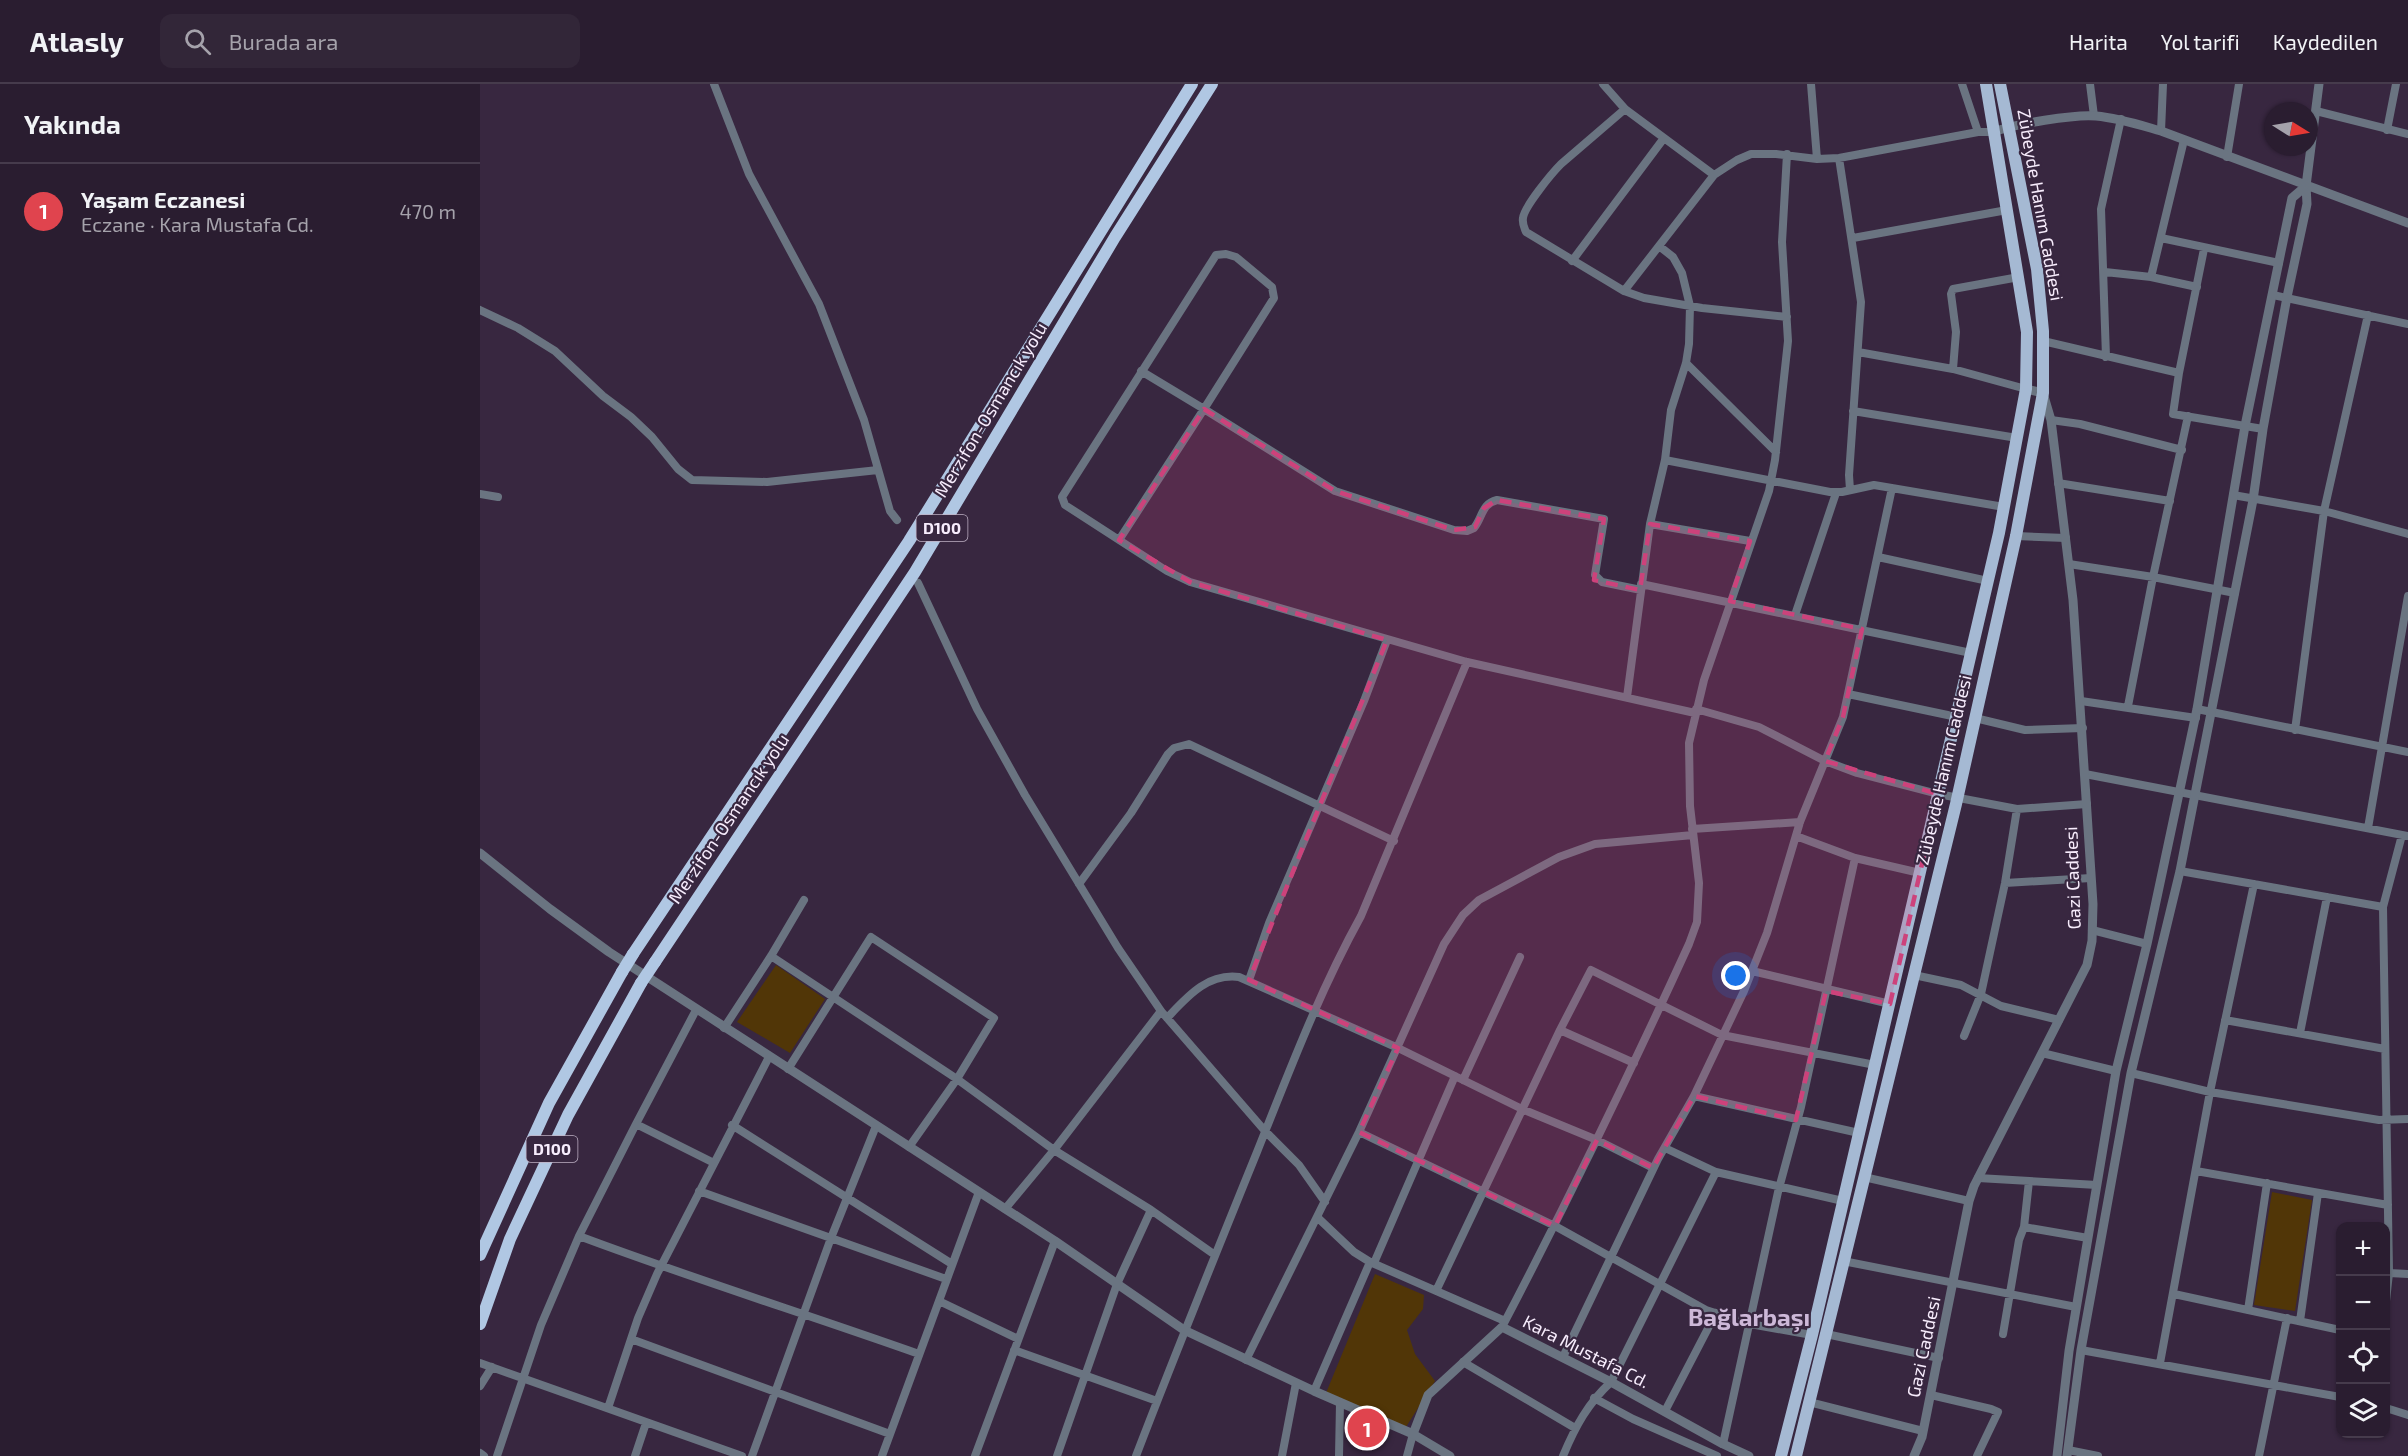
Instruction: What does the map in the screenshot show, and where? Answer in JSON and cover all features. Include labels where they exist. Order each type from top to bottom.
[{"type":"highway","name":"Merzifon-Osmancık yolu","points":[[480,1255],[549,1103],[622,972],[909,542],[1192,84]]},
{"type":"highway","name":"Merzifon-Osmancık yolu","points":[[480,1324],[510,1239],[563,1125],[641,983],[915,572],[1115,237],[1212,84]]},
{"type":"main road","points":[[1781,1456],[1812,1335],[1957,717],[2004,507],[2026,389],[2027,332],[1986,84]]},
{"type":"main road","name":"Zübeyde Hanım Caddesi","points":[[1796,1456],[1958,796],[2016,536],[2043,393],[2043,341],[2037,269],[2000,84]]},
{"type":"street","points":[[714,84],[749,174],[819,304],[861,411],[891,511],[897,520]]},
{"type":"street","points":[[1603,84],[1626,109],[1714,175]]},
{"type":"street","points":[[1811,84],[1817,159]]},
{"type":"street","points":[[1962,84],[1978,132]]},
{"type":"street","points":[[2090,84],[2094,116]]},
{"type":"street","points":[[2161,131],[2163,84]]},
{"type":"street","points":[[2227,157],[2238,84]]},
{"type":"street","points":[[2317,102],[2319,84]]},
{"type":"street","points":[[2387,130],[2396,84]]},
{"type":"street","points":[[1626,109],[1561,164],[1523,217],[1523,226],[1527,232],[1624,291],[1644,298],[1690,306],[1787,317]]},
{"type":"street","points":[[2318,112],[2408,134]]},
{"type":"street","points":[[1624,291],[1714,175],[1750,154],[1787,154],[1817,159],[1839,158],[1978,132],[1994,132],[2007,126],[2094,116],[2121,119],[2161,131],[2408,223]]},
{"type":"street","points":[[2106,357],[2101,209],[2121,119]]},
{"type":"street","points":[[1572,261],[1664,138]]},
{"type":"street","points":[[2151,276],[2184,140]]},
{"type":"street","points":[[1317,1217],[1354,1252],[1503,1324],[1555,1226],[1689,944],[1697,922],[1699,883],[1689,806],[1689,743],[1695,711],[1772,480],[1776,452],[1788,341],[1782,242],[1787,154]]},
{"type":"street","points":[[2098,1456],[2068,1453],[2081,1350],[2131,1073],[2180,871],[2253,500],[2263,429],[2307,204],[2306,186],[2310,156]]},
{"type":"street","points":[[1839,158],[1861,302],[1850,490]]},
{"type":"street","points":[[2057,1456],[2076,1307],[2115,1071],[2147,944],[2180,793],[2196,714],[2245,426],[2292,198],[2306,186]]},
{"type":"street","points":[[1853,238],[2007,210]]},
{"type":"street","points":[[2161,238],[2204,249],[2279,263]]},
{"type":"street","points":[[1627,697],[1650,524],[1665,460],[1671,410],[1686,363],[1690,306],[1678,264],[1659,246]]},
{"type":"street","points":[[2204,249],[2173,414],[2263,429]]},
{"type":"street","points":[[1119,540],[1274,298],[1272,287],[1236,257],[1226,254],[1216,255],[1062,497],[1065,505],[1119,540],[1167,571],[1190,582],[1467,662],[1759,727],[1825,761],[1857,773],[1938,794],[2017,809],[2087,804]]},
{"type":"street","points":[[2104,272],[2151,276],[2197,287]]},
{"type":"street","points":[[1953,369],[1956,343],[1951,294],[1953,289],[2019,277]]},
{"type":"street","points":[[2273,295],[2408,324]]},
{"type":"street","points":[[480,310],[518,328],[555,351],[603,396],[632,417],[678,469],[692,480],[767,482],[878,470]]},
{"type":"street","points":[[2295,730],[2324,511],[2368,315]]},
{"type":"street","points":[[2043,341],[2179,373]]},
{"type":"street","points":[[1858,352],[1953,369],[2043,393]]},
{"type":"street","points":[[1686,363],[1776,452]]},
{"type":"street","points":[[1141,371],[1335,491],[1454,530],[1467,531],[1474,528],[1484,508],[1490,502],[1497,500],[1604,519],[1595,575],[1602,582],[1730,601],[1971,653]]},
{"type":"street","name":"Gazi Caddesi","points":[[1914,1456],[1923,1431],[1939,1358],[1969,1201],[1978,1178],[2087,965],[2092,930],[2083,728],[2069,564],[2051,420],[2043,393]]},
{"type":"street","points":[[1853,411],[2017,438]]},
{"type":"street","points":[[2128,706],[2188,416]]},
{"type":"street","points":[[2051,420],[2080,424],[2182,450]]},
{"type":"street","points":[[1665,460],[1836,493],[1874,485],[2004,507]]},
{"type":"street","points":[[2058,483],[2170,501]]},
{"type":"street","points":[[1563,1357],[1653,1168],[1694,1096],[1752,971],[1767,933],[1800,822],[1843,717],[1892,488]]},
{"type":"street","points":[[1795,615],[1836,493]]},
{"type":"street","points":[[480,494],[498,497]]},
{"type":"street","points":[[2233,495],[2324,511],[2408,534]]},
{"type":"street","points":[[1650,524],[1750,541]]},
{"type":"street","points":[[2016,536],[2066,538]]},
{"type":"street","points":[[1878,557],[1988,581]]},
{"type":"street","points":[[2069,564],[2235,593]]},
{"type":"street","points":[[918,583],[977,709],[1025,795],[1118,948],[1164,1015],[1265,1131],[1299,1165],[1325,1202]]},
{"type":"street","points":[[2368,828],[2408,596]]},
{"type":"street","points":[[1249,980],[1265,932],[1364,701],[1387,640]]},
{"type":"street","points":[[1136,1456],[1184,1330],[1314,1010],[1361,916],[1394,841],[1467,662]]},
{"type":"street","points":[[1848,694],[1957,717]]},
{"type":"street","points":[[2081,701],[2196,714],[2211,713],[2408,752]]},
{"type":"street","points":[[1975,718],[2025,730],[2083,728]]},
{"type":"street","points":[[1079,884],[1131,813],[1168,754],[1189,744],[1394,841]]},
{"type":"street","points":[[2085,774],[2405,835],[2383,907],[2388,1222]]},
{"type":"street","points":[[1964,1036],[1981,994],[2005,883],[2017,809]]},
{"type":"street","points":[[1246,1360],[1359,1132],[1449,934],[1463,915],[1479,900],[1558,856],[1583,848],[1692,832],[1800,822]]},
{"type":"street","points":[[1796,836],[1855,858],[1920,873]]},
{"type":"street","points":[[480,853],[558,915],[696,1010],[1055,1241],[1184,1330],[1314,1392],[1413,1434],[1450,1456]]},
{"type":"street","points":[[1723,1444],[1779,1187],[1812,1054],[1855,858]]},
{"type":"street","points":[[2180,871],[2383,907]]},
{"type":"street","points":[[2005,883],[2091,878]]},
{"type":"street","points":[[2160,1363],[2210,1092],[2254,884]]},
{"type":"street","points":[[2300,1033],[2327,897]]},
{"type":"street","points":[[724,1028],[804,900]]},
{"type":"street","points":[[2092,930],[2147,944]]},
{"type":"street","points":[[788,1069],[871,937],[994,1018],[957,1079],[909,1147]]},
{"type":"street","points":[[771,956],[957,1079],[1054,1150],[1151,1210],[1215,1255]]},
{"type":"street","points":[[1314,1392],[1372,1262],[1459,1078],[1520,957]]},
{"type":"street","points":[[1436,1291],[1482,1191],[1591,970],[1722,1035],[1875,1065]]},
{"type":"street","points":[[1752,971],[1826,991],[1890,1004]]},
{"type":"street","points":[[1914,975],[1961,985],[2001,1006],[2059,1020]]},
{"type":"street","points":[[1005,1209],[1164,1015],[1214,979],[1230,976],[1249,980],[1653,1168]]},
{"type":"street","points":[[497,1456],[541,1325],[579,1236],[696,1010]]},
{"type":"street","points":[[2225,1020],[2385,1048]]},
{"type":"street","points":[[1560,1030],[1634,1063]]},
{"type":"street","points":[[2043,1053],[2115,1071]]},
{"type":"street","points":[[608,1408],[631,1339],[661,1267],[768,1057]]},
{"type":"street","points":[[2131,1073],[2210,1092],[2386,1119],[2408,1119]]},
{"type":"street","points":[[1694,1096],[1859,1133]]},
{"type":"street","points":[[636,1124],[714,1163]]},
{"type":"street","points":[[732,1125],[952,1264]]},
{"type":"street","points":[[752,1456],[831,1238],[876,1126]]},
{"type":"street","points":[[1359,1132],[1555,1226],[1706,1310],[1750,1324],[1812,1335]]},
{"type":"street","points":[[1665,1148],[1716,1172],[1843,1201]]},
{"type":"street","points":[[2196,1171],[2388,1205]]},
{"type":"street","points":[[1563,1456],[1575,1428],[1594,1398],[1611,1382],[1716,1172]]},
{"type":"street","points":[[1864,1177],[1969,1201]]},
{"type":"street","points":[[1978,1178],[2097,1185]]},
{"type":"street","points":[[2003,1334],[2019,1240],[2024,1227],[2030,1181]]},
{"type":"street","points":[[2248,1310],[2266,1184]]},
{"type":"street","points":[[699,1191],[946,1279]]},
{"type":"street","points":[[884,1456],[890,1434],[979,1192]]},
{"type":"street","points":[[2300,1321],[2318,1193]]},
{"type":"street","points":[[1057,1456],[1117,1284],[1151,1210]]},
{"type":"street","points":[[2024,1227],[2088,1238]]},
{"type":"street","points":[[579,1236],[661,1267],[804,1313],[919,1354]]},
{"type":"street","points":[[975,1456],[1055,1241]]},
{"type":"street","points":[[1843,1261],[2076,1307]]},
{"type":"street","points":[[2390,1273],[2408,1274]]},
{"type":"street","points":[[2174,1294],[2336,1329]]},
{"type":"street","points":[[939,1302],[1018,1339]]},
{"type":"street","points":[[1665,1411],[1716,1313]]},
{"type":"street","points":[[2259,1456],[2287,1318]]},
{"type":"street","name":"Kara Mustafa Cd.","points":[[1413,1434],[1428,1395],[1503,1324],[1749,1456]]},
{"type":"street","points":[[1826,1334],[1939,1358]]},
{"type":"street","points":[[631,1339],[890,1434]]},
{"type":"street","points":[[1014,1350],[1157,1401]]},
{"type":"street","points":[[2081,1350],[2336,1396]]},
{"type":"street","points":[[1464,1362],[1575,1428]]},
{"type":"street","points":[[480,1363],[742,1456]]},
{"type":"street","points":[[480,1386],[492,1367]]},
{"type":"street","points":[[1282,1456],[1296,1383]]},
{"type":"street","points":[[1931,1395],[1998,1412],[1977,1456]]},
{"type":"street","points":[[1594,1398],[1633,1419],[1717,1456]]},
{"type":"street","points":[[1809,1402],[1923,1431]]},
{"type":"street","points":[[1339,1456],[1340,1403]]},
{"type":"street","points":[[2390,1410],[2408,1415]]},
{"type":"street","points":[[635,1456],[646,1423]]},
{"type":"street","points":[[1407,1456],[1413,1434]]},
{"type":"street","points":[[480,1453],[484,1456]]},
{"type":"highlighted area","points":[[1204,409],[1335,491],[1454,530],[1475,527],[1484,508],[1497,500],[1604,519],[1594,580],[1640,590],[1650,524],[1750,541],[1730,601],[1862,629],[1843,717],[1825,761],[1938,794],[1890,1004],[1826,991],[1796,1120],[1694,1096],[1653,1168],[1597,1140],[1555,1226],[1359,1132],[1398,1048],[1249,980],[1387,640],[1190,582],[1119,540]]},
{"type":"shaded area","points":[[776,965],[825,999],[790,1053],[737,1022]]},
{"type":"shaded area","points":[[2272,1192],[2312,1200],[2295,1311],[2254,1305]]},
{"type":"shaded area","points":[[1375,1274],[1424,1295],[1423,1309],[1407,1330],[1415,1354],[1435,1381],[1406,1427],[1326,1393]]},
{"type":"place","name":"Yaşam Eczanesi","points":[[1367,1428]]},
{"type":"district","name":"Bağlarbaşı","points":[[1749,1318]]}]
